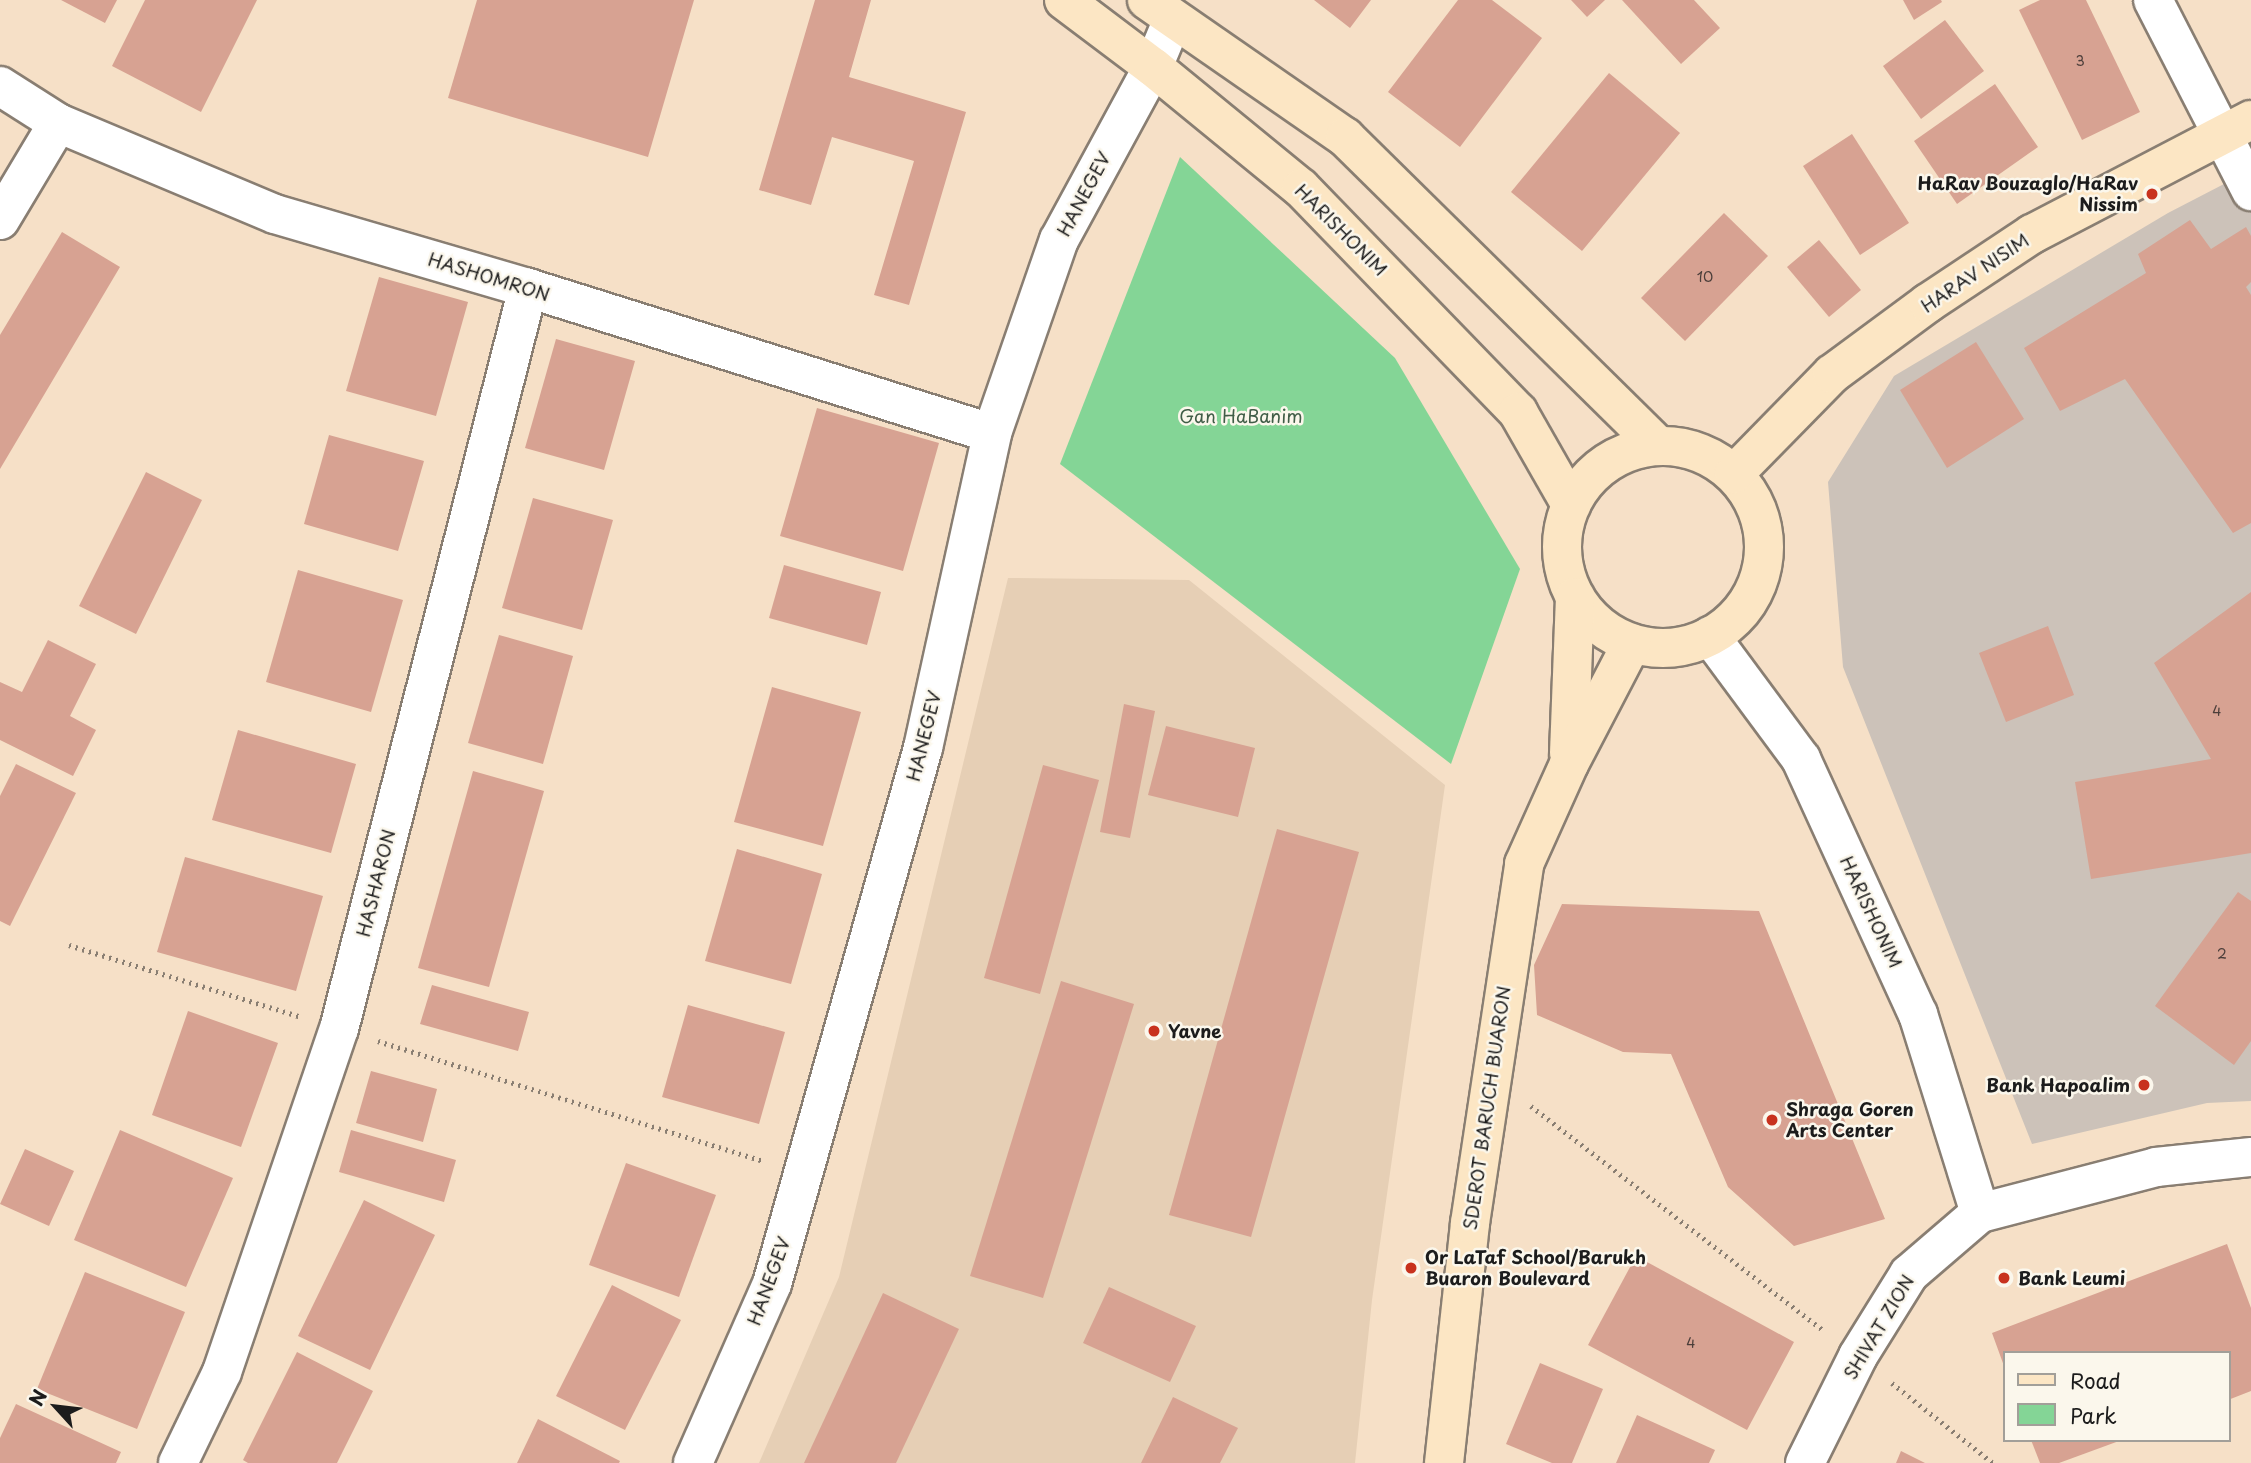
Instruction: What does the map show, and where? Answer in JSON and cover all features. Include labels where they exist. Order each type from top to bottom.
[{"type":"street","name":"HARISHONIM","points":[[1064,0],[1153,67],[1301,188],[1518,412],[1571,505]]},
{"type":"street","points":[[2153,0],[2237,128],[2251,191]]},
{"type":"street","name":"HANEGEV","points":[[693,1463],[772,1284],[923,748],[992,433],[1059,240],[1153,67],[1160,9]]},
{"type":"street","points":[[1160,9],[1345,137],[1657,445]]},
{"type":"street","name":"HASHOMRON","points":[[0,86],[58,123],[275,214],[528,288],[992,433]]},
{"type":"street","points":[[0,220],[58,123]]},
{"type":"street","name":"HARAV NISIM","points":[[1734,474],[1832,374],[1928,303],[2032,234],[2237,128]]},
{"type":"street","name":"HASHARON","points":[[178,1463],[222,1372],[339,1029],[528,288]]},
{"type":"street","points":[[1657,445],[1677,446],[1698,452],[1718,461],[1734,474],[1751,495],[1762,521],[1765,548],[1760,575],[1749,599],[1733,621],[1710,636],[1685,646],[1658,648],[1632,643],[1609,633],[1590,617],[1575,597],[1564,568],[1562,536],[1571,505],[1592,475],[1622,455],[1657,445]]},
{"type":"street","name":"SDEROT BARUCH BUARON","points":[[1569,764],[1575,597]]},
{"type":"street","name":"HARISHONIM","points":[[1710,636],[1801,759],[1918,1014],[1980,1213]]},
{"type":"street","name":"SDEROT BARUCH BUARON","points":[[1444,1463],[1470,1223],[1524,864],[1569,764],[1632,643]]},
{"type":"street","points":[[1980,1213],[2155,1167],[2251,1157]]},
{"type":"street","name":"SHIVAT ZION","points":[[1805,1463],[1858,1356],[1909,1274],[1980,1213]]},
{"type":"path","points":[[69,945],[803,1173]]},
{"type":"path","points":[[1492,1076],[1858,1356],[1993,1463]]},
{"type":"shaded area","points":[[2251,170],[2251,1101],[2207,1103],[2032,1144],[1843,667],[1828,482],[1894,376],[2168,213]]},
{"type":"shaded area","name":"Yavne","points":[[1008,578],[1189,580],[1445,785],[1372,1300],[1355,1463],[759,1463],[839,1277]]},
{"type":"green space","name":"Gan HaBanim","points":[[1180,157],[1395,358],[1520,569],[1451,764],[1060,464]]},
{"type":"building","points":[[61,0],[117,0],[105,23]]},
{"type":"building","points":[[145,0],[257,0],[201,112],[112,66]]},
{"type":"building","points":[[477,0],[694,0],[648,157],[448,98]]},
{"type":"building","points":[[815,0],[871,0],[849,77],[966,112],[909,305],[874,295],[914,161],[832,137],[811,205],[759,190]]},
{"type":"building","points":[[1314,0],[1371,0],[1350,28]]},
{"type":"building","points":[[1458,0],[1492,0],[1542,38],[1460,147],[1388,92]]},
{"type":"building","points":[[1571,0],[1605,0],[1587,17]]},
{"type":"building","points":[[1622,0],[1694,0],[1720,28],[1681,64]]},
{"type":"building","points":[[1903,0],[1941,0],[1942,2],[1914,20]]},
{"type":"building","points":[[2040,0],[2086,0],[2140,112],[2082,140],[2019,10]]},
{"type":"building","points":[[1945,20],[1984,71],[1921,119],[1883,66]]},
{"type":"building","points":[[1609,73],[1680,133],[1582,251],[1511,192]]},
{"type":"building","points":[[1995,84],[2038,147],[1957,204],[1914,141]]},
{"type":"building","points":[[1852,134],[1909,223],[1860,255],[1803,166]]},
{"type":"building","points":[[1724,213],[1768,256],[1685,341],[1641,298]]},
{"type":"building","points":[[2190,220],[2211,249],[2246,227],[2251,236],[2251,282],[2246,287],[2251,295],[2251,523],[2233,533],[2125,379],[2060,411],[2024,348],[2146,273],[2138,254]]},
{"type":"building","points":[[62,232],[120,267],[0,469],[0,335]]},
{"type":"building","points":[[1819,240],[1861,290],[1829,317],[1787,267]]},
{"type":"building","points":[[379,277],[468,302],[436,416],[346,391]]},
{"type":"building","points":[[556,339],[635,361],[604,470],[525,448]]},
{"type":"building","points":[[1976,342],[2024,419],[1947,468],[1900,390]]},
{"type":"building","points":[[817,408],[939,443],[903,571],[780,536]]},
{"type":"building","points":[[329,435],[424,461],[398,551],[304,524]]},
{"type":"building","points":[[146,472],[202,500],[136,634],[79,606]]},
{"type":"building","points":[[533,498],[613,520],[582,630],[502,608]]},
{"type":"building","points":[[784,565],[881,592],[867,645],[769,618]]},
{"type":"building","points":[[298,570],[403,600],[371,712],[266,682]]},
{"type":"building","points":[[2251,592],[2251,853],[2091,879],[2075,782],[2211,759],[2154,663]]},
{"type":"building","points":[[2048,626],[2074,695],[2006,722],[1979,653]]},
{"type":"building","points":[[499,635],[573,656],[543,764],[468,743]]},
{"type":"building","points":[[48,640],[96,664],[70,716],[96,730],[73,776],[0,740],[0,682],[22,692]]},
{"type":"building","points":[[772,687],[861,712],[823,846],[734,822]]},
{"type":"building","points":[[1124,704],[1155,711],[1130,838],[1100,832]]},
{"type":"building","points":[[1166,726],[1255,748],[1238,817],[1148,795]]},
{"type":"building","points":[[238,730],[356,764],[331,853],[212,820]]},
{"type":"building","points":[[16,764],[76,793],[10,926],[0,921],[0,796]]},
{"type":"building","points":[[1043,765],[1099,780],[1040,994],[984,978]]},
{"type":"building","points":[[473,771],[544,791],[489,987],[418,968]]},
{"type":"building","points":[[1277,829],[1359,852],[1251,1237],[1169,1215]]},
{"type":"building","points":[[737,849],[822,874],[791,984],[705,961]]},
{"type":"building","points":[[185,857],[323,896],[296,991],[157,952]]},
{"type":"building","points":[[2238,892],[2251,901],[2251,1041],[2234,1065],[2155,1006]]},
{"type":"building","name":"Shraga Goren Arts Center","points":[[1562,904],[1759,911],[1885,1219],[1794,1246],[1728,1187],[1671,1054],[1623,1052],[1537,1015],[1534,965]]},
{"type":"building","points":[[1061,981],[1134,1004],[1043,1298],[970,1276]]},
{"type":"building","points":[[432,985],[529,1012],[518,1051],[420,1024]]},
{"type":"building","points":[[688,1005],[785,1032],[759,1124],[662,1097]]},
{"type":"building","points":[[188,1011],[278,1043],[241,1147],[152,1115]]},
{"type":"building","points":[[371,1071],[437,1089],[423,1142],[356,1123]]},
{"type":"building","points":[[120,1130],[233,1178],[186,1287],[74,1240]]},
{"type":"building","points":[[351,1130],[456,1160],[444,1202],[339,1172]]},
{"type":"building","points":[[25,1149],[74,1171],[49,1226],[0,1204]]},
{"type":"building","points":[[626,1163],[716,1195],[679,1297],[589,1265]]},
{"type":"building","points":[[364,1200],[435,1235],[370,1370],[298,1336]]},
{"type":"building","points":[[2227,1244],[2251,1308],[2251,1391],[2230,1399],[2230,1351],[2002,1351],[2002,1360],[1992,1333]]},
{"type":"building","points":[[1636,1256],[1794,1342],[1747,1430],[1588,1345]]},
{"type":"building","points":[[85,1272],[185,1312],[137,1429],[37,1389]]},
{"type":"building","points":[[612,1285],[681,1320],[625,1430],[556,1396]]},
{"type":"building","points":[[1109,1287],[1196,1326],[1170,1382],[1083,1343]]},
{"type":"building","points":[[883,1293],[959,1329],[896,1463],[804,1463]]},
{"type":"building","points":[[297,1352],[373,1391],[337,1463],[248,1463],[243,1460]]},
{"type":"building","points":[[1540,1363],[1603,1389],[1572,1463],[1552,1463],[1506,1444]]},
{"type":"building","points":[[1173,1397],[1238,1428],[1220,1463],[1141,1463]]},
{"type":"building","points":[[16,1404],[121,1452],[116,1463],[0,1463],[0,1438]]},
{"type":"building","points":[[1637,1415],[1715,1450],[1709,1463],[1616,1463]]},
{"type":"building","points":[[538,1419],[620,1461],[619,1463],[517,1463]]},
{"type":"building","points":[[2032,1442],[2116,1442],[2059,1463],[2040,1463]]},
{"type":"building","points":[[1901,1451],[1925,1463],[1896,1463]]},
{"type":"place","name":"HaRav Bouzaglo/HaRav Nissim","points":[[2152,194]]},
{"type":"place","name":"Yavne","points":[[1154,1031]]},
{"type":"place","name":"Bank Hapoalim","points":[[2144,1085]]},
{"type":"place","name":"Shraga Goren Arts Center","points":[[1772,1120]]},
{"type":"place","name":"Or LaTaf School/Barukh Buaron Boulevard","points":[[1411,1268]]},
{"type":"place","name":"Bank Leumi","points":[[2004,1278]]}]
